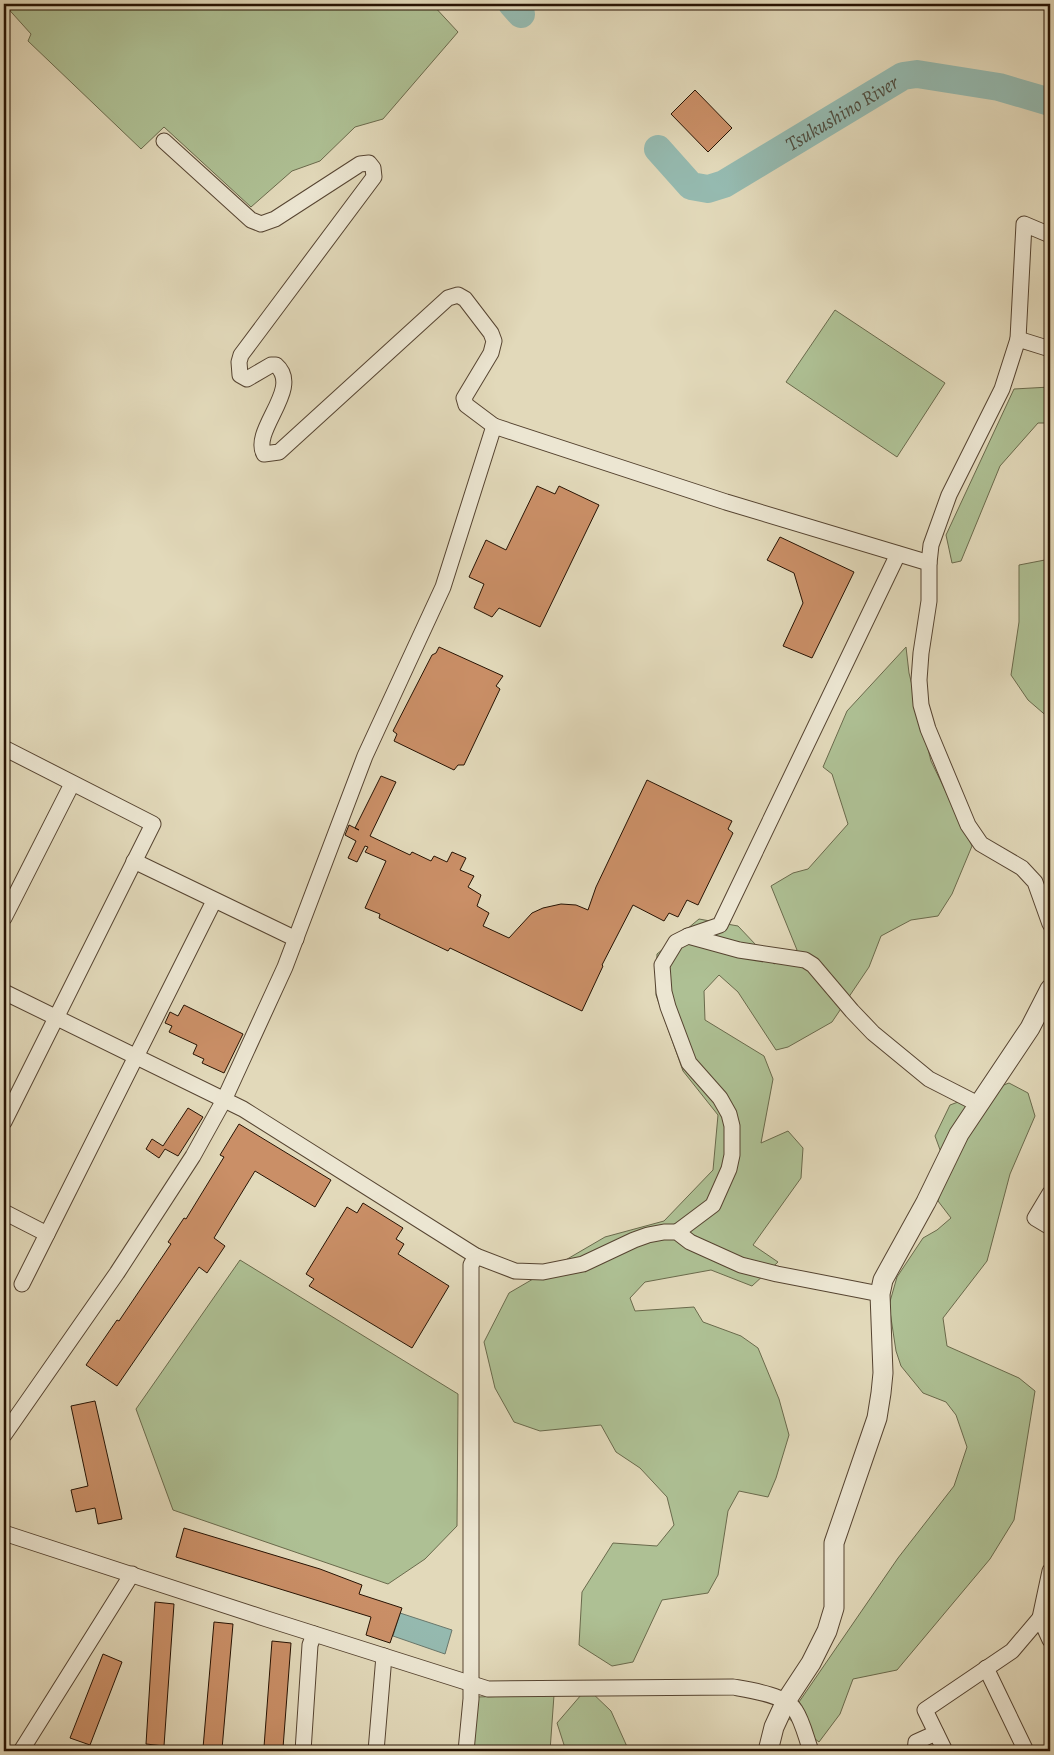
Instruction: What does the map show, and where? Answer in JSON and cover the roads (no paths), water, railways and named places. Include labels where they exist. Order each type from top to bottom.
[{"type":"street","points":[[164,141],[251,220],[261,224],[275,219],[360,164],[369,163],[372,168],[374,177],[241,355],[239,362],[240,375],[247,379],[271,365],[276,365],[281,369],[283,375],[284,381],[280,398],[262,440],[262,452],[264,454],[279,452],[448,298],[458,295],[465,300],[486,326],[494,341],[491,353],[464,398],[466,405],[494,426],[726,502],[929,563]]},
{"type":"street","points":[[1050,234],[1024,224],[1018,339],[1002,388],[950,495],[931,545],[929,601],[919,680],[920,704],[928,729],[968,825],[981,844],[1022,868],[1035,882],[1050,924]]},
{"type":"street","points":[[1018,339],[1050,349]]},
{"type":"street","points":[[4,1435],[117,1273],[193,1156],[224,1100],[273,997],[365,756],[443,587],[494,426]]},
{"type":"street","points":[[4,992],[242,1109],[476,1256],[516,1271],[543,1272],[583,1264],[634,1240],[664,1232],[677,1232],[713,1205],[730,1169],[733,1139],[732,1126],[725,1105],[690,1063],[668,1007],[664,992],[662,965],[674,944],[688,936],[720,925],[898,554]]},
{"type":"street","points":[[4,748],[153,824],[4,1122]]},
{"type":"street","points":[[4,918],[72,784]]},
{"type":"street","points":[[134,861],[296,939]]},
{"type":"street","points":[[22,1284],[214,901]]},
{"type":"street","points":[[688,936],[740,950],[805,960],[813,965],[873,1033],[929,1079],[978,1104]]},
{"type":"street","points":[[768,1751],[774,1727],[786,1701],[811,1663],[827,1630],[834,1608],[834,1543],[877,1418],[881,1393],[883,1373],[880,1294],[884,1280],[926,1202],[950,1150],[978,1104],[1030,1028],[1050,989]]},
{"type":"street","points":[[1050,1193],[1035,1218],[1050,1226]]},
{"type":"street","points":[[4,1212],[47,1234]]},
{"type":"street","points":[[677,1232],[690,1242],[741,1265],[880,1294]]},
{"type":"street","points":[[466,1751],[471,1699],[471,1265],[476,1256]]},
{"type":"street","points":[[4,1533],[488,1690],[734,1687],[786,1701],[795,1710],[811,1751]]},
{"type":"street","points":[[945,1751],[925,1710],[1012,1651],[1040,1618],[1050,1571]]},
{"type":"street","points":[[23,1751],[132,1574]]},
{"type":"street","points":[[1040,1618],[1050,1640]]},
{"type":"street","points":[[303,1751],[310,1645],[314,1634]]},
{"type":"street","points":[[376,1751],[384,1656]]},
{"type":"street","points":[[986,1668],[1026,1751]]},
{"type":"street","points":[[915,1751],[916,1742],[936,1733]]},
{"type":"water","points":[[400,1613],[452,1630],[445,1654],[393,1636]]},
{"type":"waterway","name":"Tsukushino River","points":[[512,4],[521,14]]},
{"type":"waterway","name":"Tsukushino River","points":[[658,149],[691,186],[708,189],[724,184],[903,76],[917,74],[999,87],[1050,102]]}]
